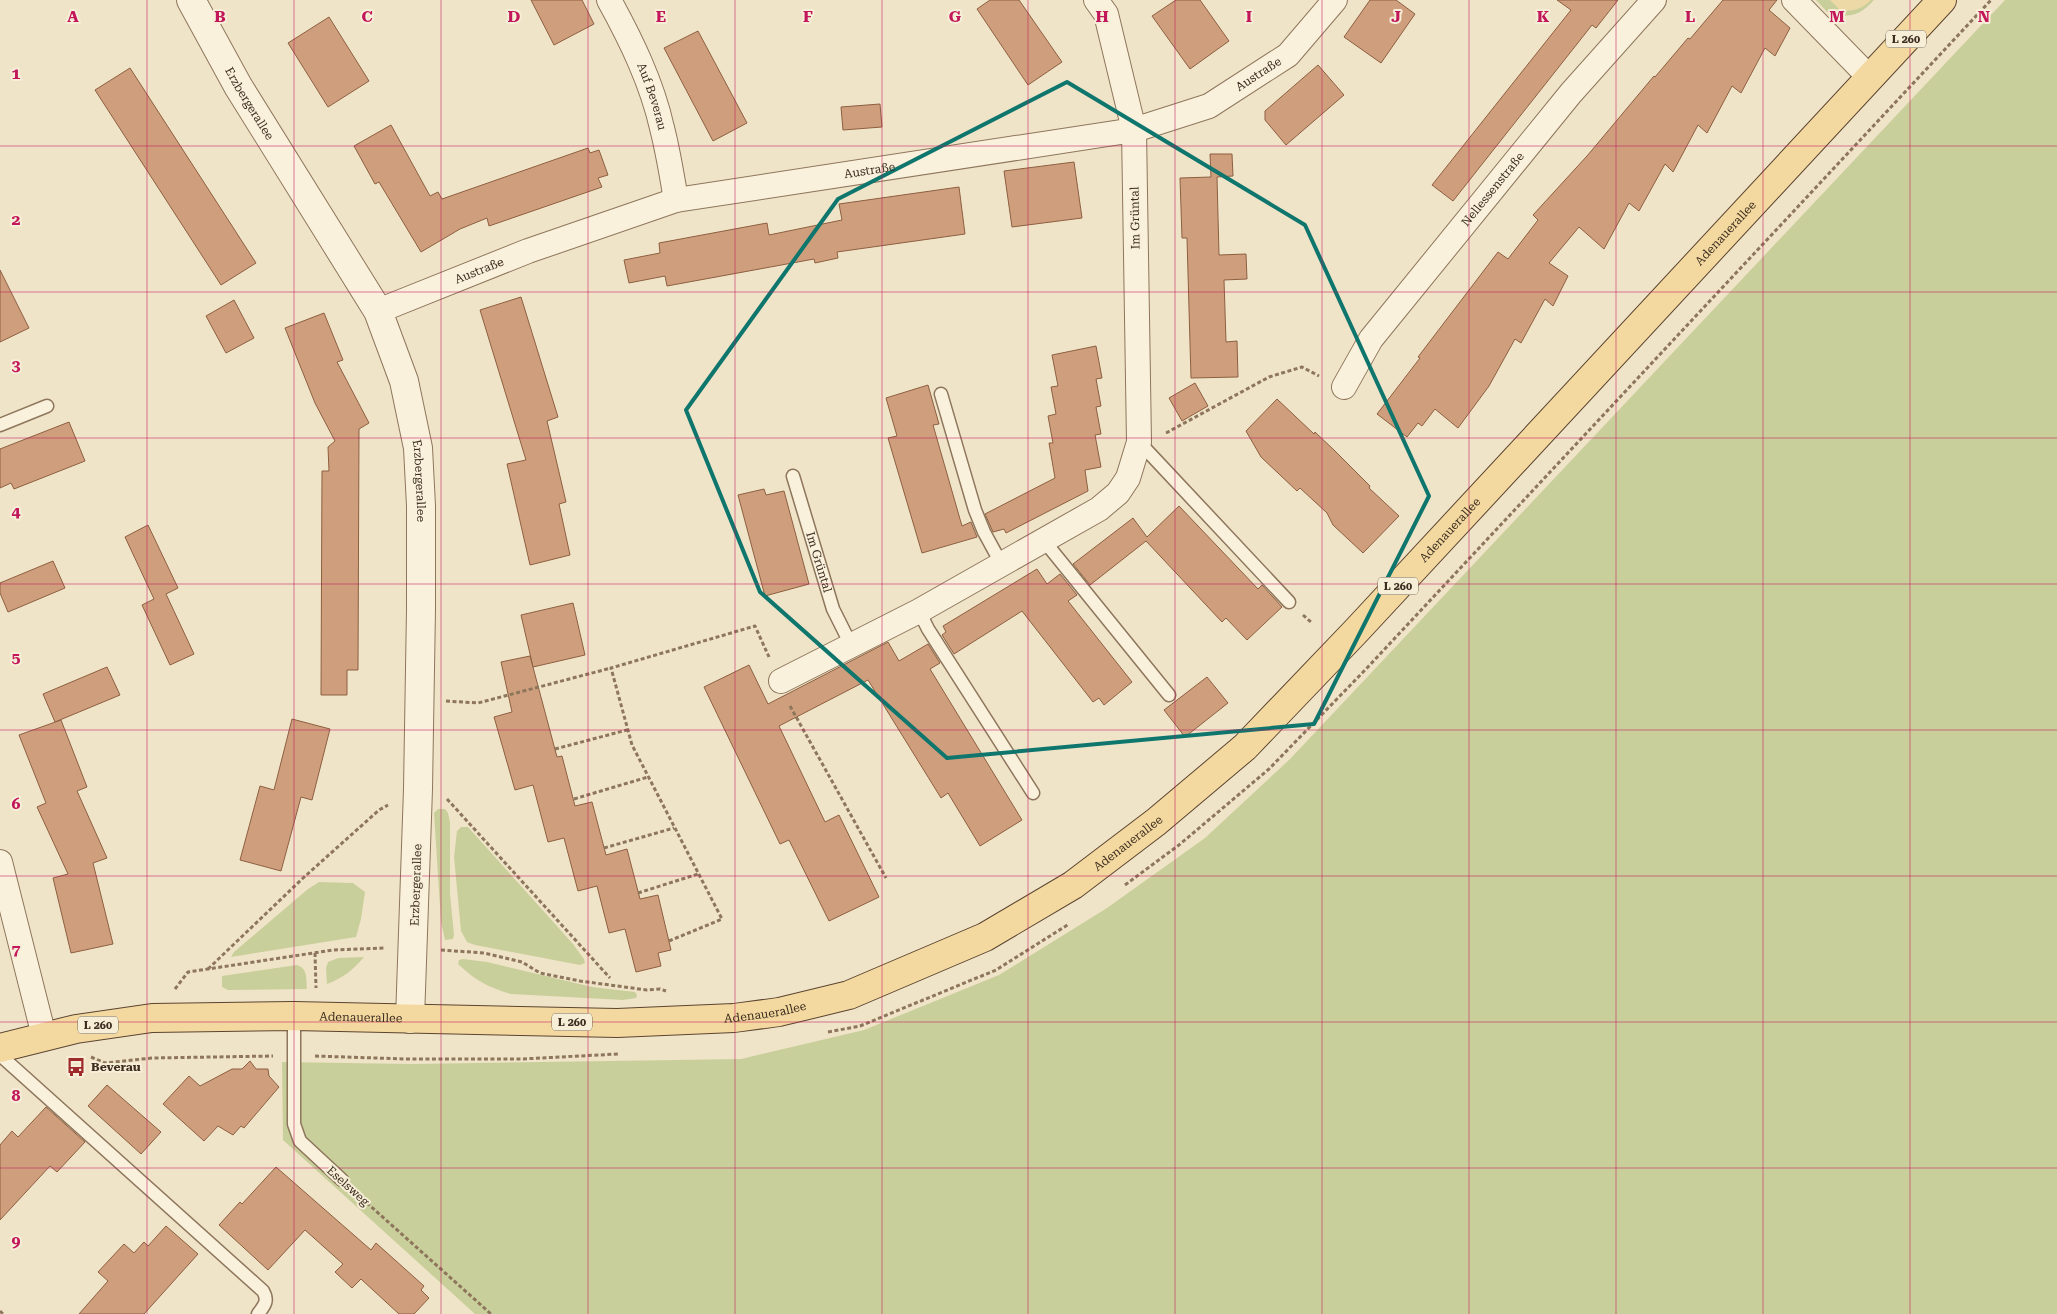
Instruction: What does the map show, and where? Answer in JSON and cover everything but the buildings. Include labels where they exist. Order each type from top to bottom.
[{"type":"main road","name":"Adenauerallee","points":[[0,1048],[99,1024],[152,1018],[294,1016],[617,1023],[734,1018],[779,1012],[849,994],[985,937],[1073,885],[1156,822],[1245,747],[1357,630],[1942,0]]},
{"type":"street","name":"Erzbergerallee","points":[[191,0],[238,86],[378,311],[404,381],[418,448],[421,506],[420,700],[414,948],[410,1019]]},
{"type":"street","name":"Auf Beverau","points":[[609,0],[624,26],[645,73],[662,126],[676,200]]},
{"type":"street","name":"Im Grüntal","points":[[781,681],[919,611],[1045,542],[1099,509],[1118,493],[1128,478],[1141,444],[1134,130],[1106,14],[1096,0]]},
{"type":"street","name":"Austraße","points":[[378,311],[528,252],[676,200],[1134,130],[1209,106],[1288,55],[1335,0]]},
{"type":"street","name":"Nellessenstraße","points":[[1344,387],[1371,340],[1571,94],[1654,0]]},
{"type":"street","points":[[1794,0],[1869,77]]},
{"type":"street","points":[[0,862],[44,1036]]},
{"type":"lane","points":[[941,394],[975,510],[984,532],[1002,564]]},
{"type":"lane","points":[[0,425],[47,406]]},
{"type":"lane","points":[[1141,444],[1289,602]]},
{"type":"lane","name":"Im Grüntal","points":[[793,476],[833,609],[851,645]]},
{"type":"lane","points":[[1045,542],[1169,695]]},
{"type":"lane","points":[[919,611],[928,629],[1033,794]]},
{"type":"lane","name":"Eselsweg","points":[[294,1016],[294,1124],[300,1141],[342,1180]]},
{"type":"lane","points":[[0,1055],[263,1291],[266,1301],[258,1314]]},
{"type":"path","points":[[1123,886],[1178,845],[1270,768],[1367,668],[1991,0]]},
{"type":"path","points":[[1141,444],[1268,377],[1302,367],[1344,387]]},
{"type":"path","points":[[420,700],[478,703],[611,668],[755,626],[781,681],[783,695],[886,878]]},
{"type":"path","points":[[611,668],[627,730],[648,777],[722,919],[669,941]]},
{"type":"path","points":[[555,749],[627,730]]},
{"type":"path","points":[[574,799],[648,777]]},
{"type":"path","points":[[208,969],[302,879],[379,810],[418,788],[443,795],[610,978]]},
{"type":"path","points":[[604,848],[674,828]]},
{"type":"path","points":[[638,893],[698,874]]},
{"type":"path","points":[[821,1034],[860,1026],[996,970],[1075,920]]},
{"type":"path","points":[[152,1018],[188,972],[357,948],[414,948],[484,953],[522,962],[540,973],[607,986],[647,990],[660,989]]},
{"type":"path","points":[[317,1056],[406,1059],[522,1059],[628,1054]]},
{"type":"path","points":[[88,1056],[105,1064],[152,1058],[294,1056]]},
{"type":"path","name":"Eselsweg","points":[[342,1180],[491,1314]]},
{"type":"path","points":[[0,1311],[3,1314]]},
{"type":"highlighted area","points":[[1067,82],[1305,225],[1429,496],[1314,724],[947,758],[760,592],[686,410],[838,199]]},
{"type":"green space","points":[[1816,0],[1874,0],[1859,12],[1844,16],[1830,15]]},
{"type":"green space","points":[[2005,0],[2057,0],[2057,1314],[475,1314],[283,1140],[282,1062],[411,1064],[741,1059],[864,1030],[999,975],[1107,908],[1205,838],[1290,759]]},
{"type":"green space","points":[[438,809],[445,809],[450,822],[450,894],[454,935],[453,939],[445,940],[441,922],[434,813]]},
{"type":"green space","points":[[461,827],[468,827],[573,944],[585,963],[580,965],[467,942],[461,931],[454,857],[457,831]]},
{"type":"green space","points":[[319,882],[353,883],[365,892],[356,937],[231,957],[234,952],[308,889]]},
{"type":"green space","points":[[364,957],[347,973],[327,984],[326,968],[328,962],[338,958]]},
{"type":"green space","points":[[459,960],[487,962],[592,987],[635,992],[637,995],[636,998],[623,1000],[511,994],[489,986],[471,975],[458,964]]},
{"type":"green space","points":[[297,965],[305,971],[307,989],[228,990],[222,987],[222,976]]},
{"type":"sand","points":[[1830,0],[1871,0],[1858,9],[1841,11]]},
{"type":"place","name":"Beverau","points":[[76,1067]]}]
